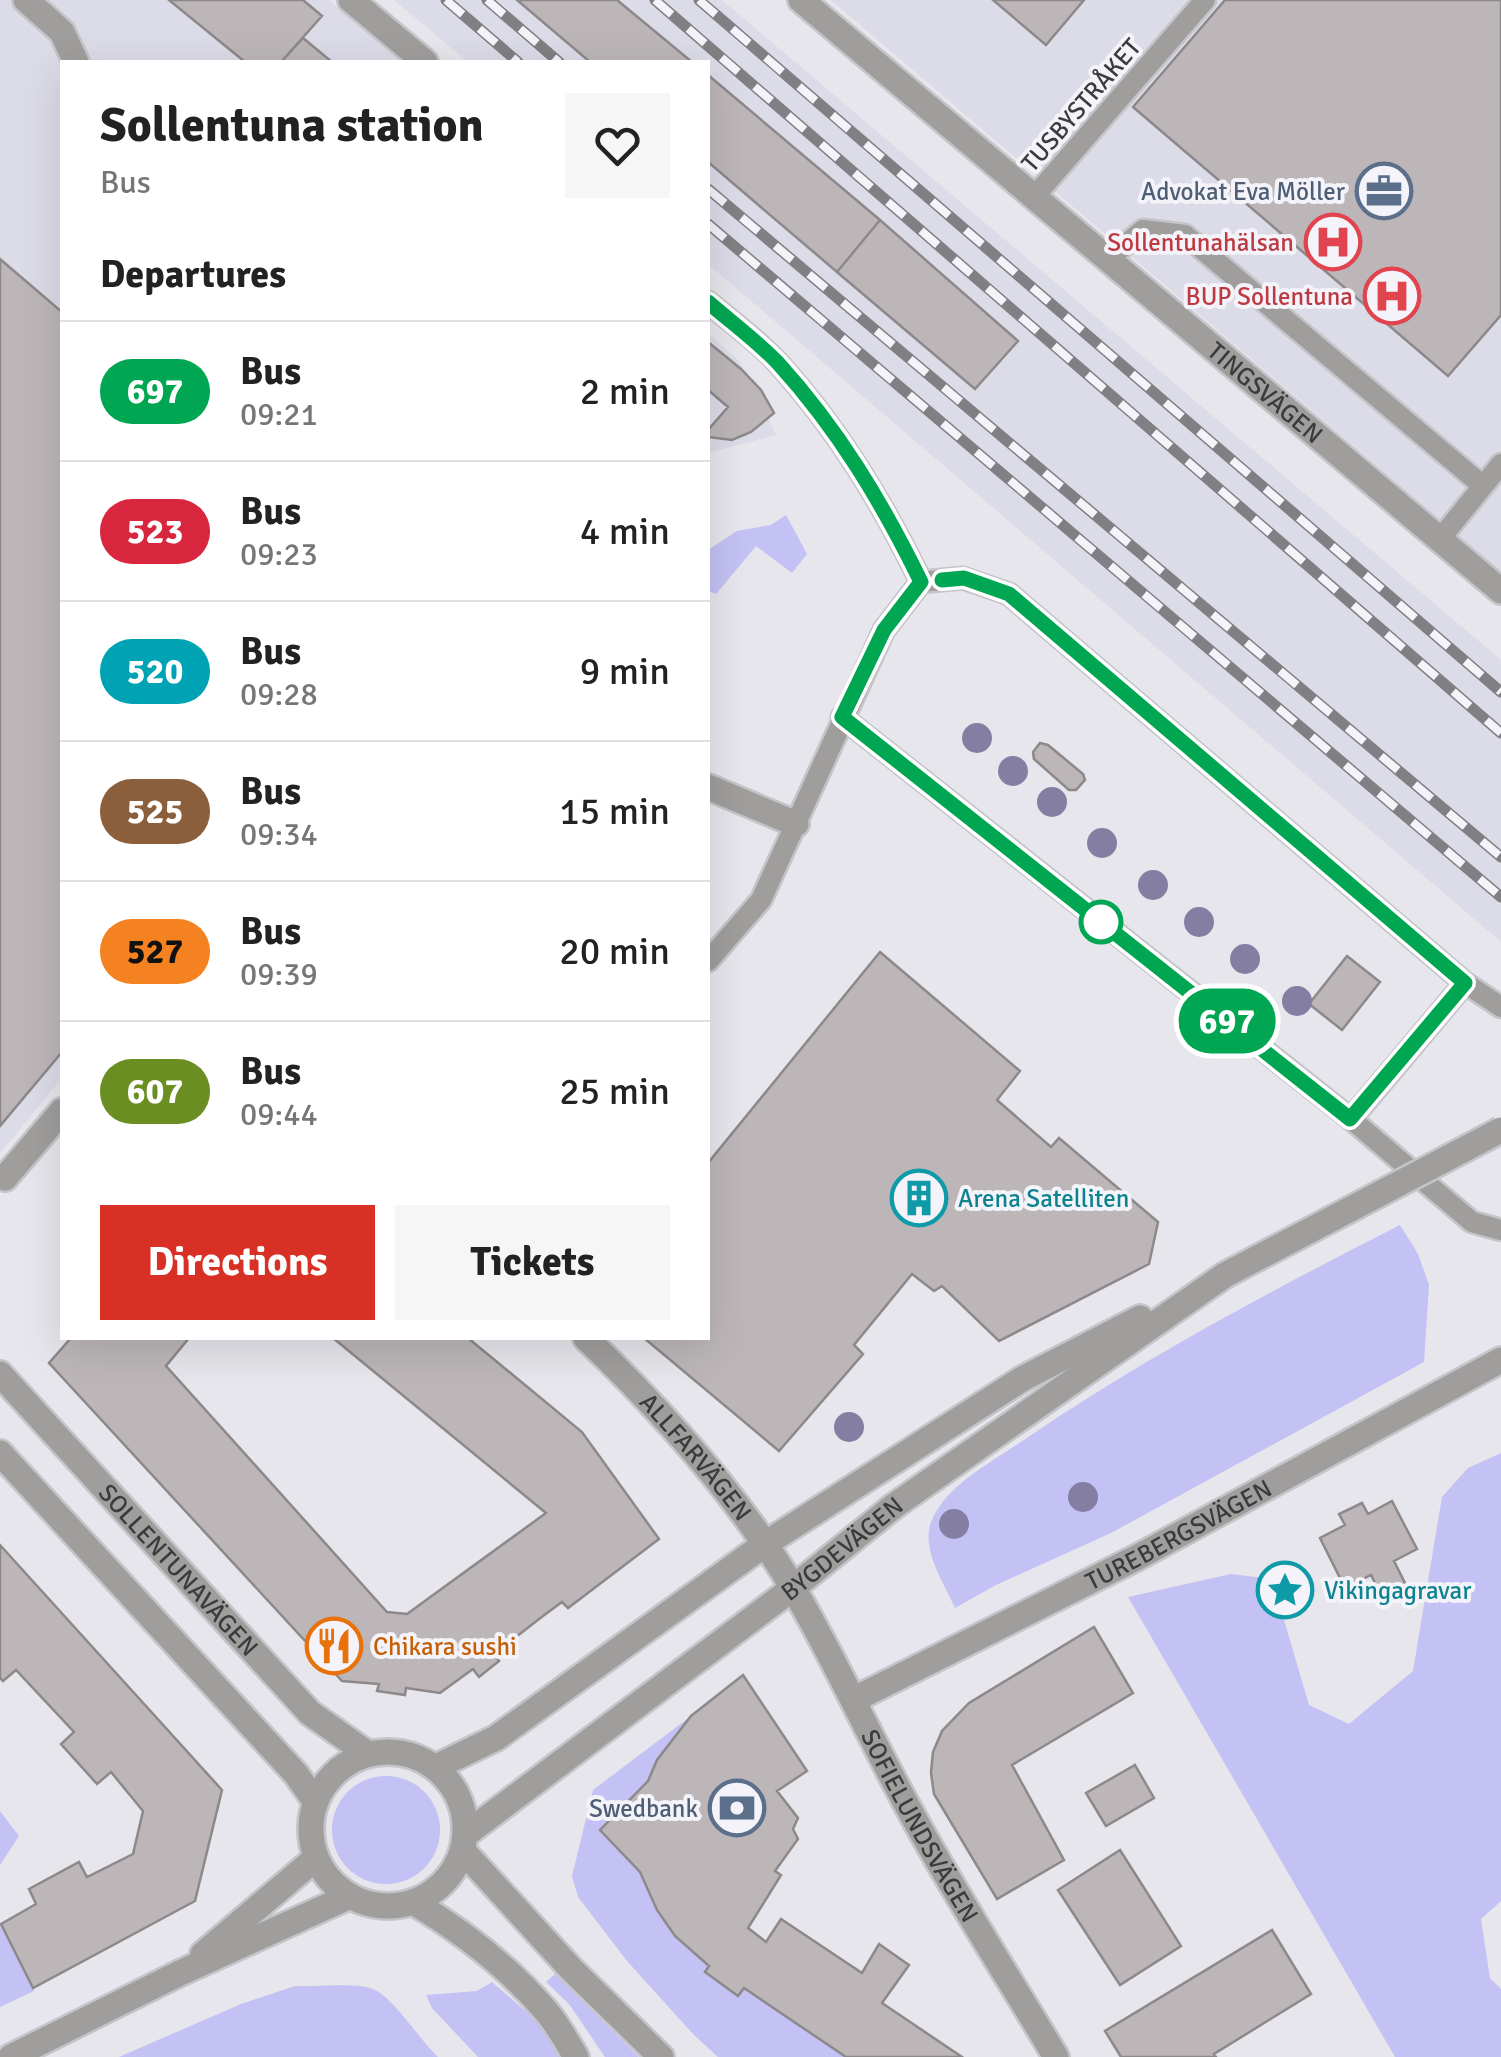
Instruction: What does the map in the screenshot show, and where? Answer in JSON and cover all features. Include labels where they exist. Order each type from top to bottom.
[{"type":"street","points":[[26,0],[62,32],[75,60]]},
{"type":"street","points":[[351,0],[423,60]]},
{"type":"street","name":"TINGSVÄGEN","points":[[801,0],[1501,591]]},
{"type":"street","points":[[710,787],[796,824]]},
{"type":"street","points":[[4,1178],[60,1113]]},
{"type":"street","name":"BYGDEVÄGEN","points":[[436,1767],[496,1738],[765,1544],[1022,1379],[1501,1130]]},
{"type":"street","name":"BYGDEVÄGEN","points":[[464,1842],[894,1506],[1225,1274]]},
{"type":"street","name":"ALLFARVÄGEN","points":[[588,1340],[641,1391],[734,1500],[793,1588]]},
{"type":"street","name":"TUREBERGSVÄGEN","points":[[853,1700],[1138,1557],[1501,1360]]},
{"type":"street","name":"SOLLENTUNAVÄGEN","points":[[0,1374],[310,1713],[368,1754]]},
{"type":"street","name":"SOLLENTUNAVÄGEN","points":[[0,1453],[296,1774],[315,1800]]},
{"type":"street","name":"SOFIELUNDSVÄGEN","points":[[793,1588],[910,1811],[1056,2057]]},
{"type":"street","points":[[368,1754],[415,1755],[436,1767],[463,1808],[464,1842],[444,1882],[413,1902],[392,1906],[370,1904],[350,1896],[329,1880],[316,1858],[310,1819],[315,1800],[328,1780],[346,1764],[368,1754]]},
{"type":"street","points":[[464,1842],[572,1970],[661,2057]]},
{"type":"street","points":[[180,1973],[316,1858]]},
{"type":"street","points":[[11,2057],[180,1973],[350,1896]]},
{"type":"street","points":[[413,1902],[451,1925],[499,1965],[547,2012],[576,2057]]},
{"type":"lane","name":"TUSBYSTRÅKET","points":[[1034,197],[1205,0]]},
{"type":"lane","points":[[1108,259],[1143,230],[1185,235],[1483,486]]},
{"type":"lane","points":[[710,304],[776,360],[843,442],[888,515],[921,582]]},
{"type":"lane","points":[[1440,539],[1501,464]]},
{"type":"lane","points":[[710,959],[760,900],[884,630],[921,582],[964,578],[1009,594],[1465,983],[1501,1007]]},
{"type":"lane","points":[[842,717],[1350,1119],[1472,1222],[1501,1230]]},
{"type":"lane","points":[[1350,1119],[1465,983]]},
{"type":"shaded area","points":[[0,0],[329,0],[399,60],[60,60],[60,1080],[0,1153]]},
{"type":"shaded area","points":[[394,0],[722,0],[1501,660],[1501,942],[710,266],[710,60],[466,60]]},
{"type":"shaded area","points":[[831,0],[1501,0],[1501,572]]},
{"type":"shaded area","points":[[710,335],[739,361],[776,435],[710,452]]},
{"type":"shaded area","points":[[786,515],[807,554],[792,573],[756,546],[716,594],[710,592],[710,549],[737,531],[771,525]]},
{"type":"shaded area","points":[[1400,1225],[1418,1254],[1429,1285],[1424,1362],[1111,1533],[955,1608],[935,1566],[929,1533],[938,1509],[958,1486],[1160,1354]]},
{"type":"shaded area","points":[[1501,1453],[1501,1901],[1481,1919],[1490,1978],[1501,1989],[1501,2057],[1395,2057],[1128,1597],[1231,1574],[1272,1579],[1309,1705],[1349,1724],[1413,1671],[1442,1497],[1468,1468]]},
{"type":"shaded area","points":[[691,1716],[657,1760],[648,1781],[600,1831],[640,1872],[657,1910],[676,1936],[709,1966],[706,1972],[738,1996],[744,1988],[849,2057],[718,2057],[627,1961],[578,1897],[572,1876],[593,1790]]},
{"type":"shaded area","points":[[386,1776],[407,1780],[424,1792],[436,1809],[440,1830],[436,1851],[424,1868],[407,1880],[386,1884],[365,1880],[348,1868],[336,1851],[332,1830],[336,1809],[348,1792],[365,1780]]},
{"type":"shaded area","points":[[0,1811],[19,1836],[0,1865]]},
{"type":"shaded area","points":[[0,1924],[34,1991],[0,2007]]},
{"type":"shaded area","points":[[555,1974],[639,2057],[605,2057],[569,2004],[546,1982]]},
{"type":"shaded area","points":[[492,1982],[536,2020],[564,2057],[478,2057],[432,2008],[426,1995],[477,1991]]},
{"type":"shaded area","points":[[295,1986],[373,1989],[398,2010],[438,2057],[119,2057],[241,2004]]},
{"type":"building","points":[[169,0],[303,0],[322,16],[283,60],[243,60]]},
{"type":"building","points":[[517,0],[617,0],[690,60],[588,60]]},
{"type":"building","points":[[993,0],[1084,0],[1046,45]]},
{"type":"building","points":[[1225,0],[1501,0],[1501,315],[1448,376],[1133,107]]},
{"type":"building","points":[[303,38],[330,60],[283,60]]},
{"type":"building","points":[[710,77],[880,220],[837,272],[710,164]]},
{"type":"building","points":[[880,220],[1018,341],[975,389],[837,272]]},
{"type":"building","points":[[0,259],[60,310],[60,1054],[0,1126]]},
{"type":"building","points":[[710,344],[761,390],[774,413],[751,432],[732,440],[710,437],[710,428],[728,407],[710,392]]},
{"type":"building","points":[[1040,743],[1048,745],[1083,774],[1085,780],[1076,790],[1069,790],[1034,759],[1033,752]]},
{"type":"building","name":"Arena Satelliten","points":[[880,952],[1020,1071],[997,1100],[1051,1147],[1059,1138],[1158,1222],[1149,1264],[999,1341],[942,1286],[934,1291],[912,1274],[854,1345],[863,1354],[779,1451],[646,1340],[710,1340],[710,1161]]},
{"type":"building","points":[[1347,956],[1380,982],[1342,1030],[1309,1004]]},
{"type":"building","points":[[69,1340],[187,1340],[166,1366],[387,1612],[407,1614],[546,1513],[335,1340],[470,1340],[582,1432],[659,1539],[568,1608],[562,1602],[543,1616],[494,1654],[499,1661],[479,1677],[473,1669],[440,1693],[406,1688],[405,1695],[377,1691],[379,1684],[342,1681],[49,1363]]},
{"type":"building","points":[[1392,1501],[1417,1549],[1394,1561],[1407,1587],[1383,1599],[1371,1575],[1345,1588],[1320,1538],[1345,1525],[1339,1514],[1362,1503],[1368,1514]]},
{"type":"building","points":[[0,1545],[222,1790],[195,1901],[33,1988],[1,1924],[36,1904],[29,1889],[79,1862],[87,1877],[133,1854],[143,1811],[111,1772],[97,1784],[61,1744],[74,1732],[16,1670],[3,1681],[0,1678]]},
{"type":"building","points":[[1094,1627],[1133,1693],[1012,1765],[1064,1860],[997,1899],[934,1794],[933,1752],[942,1731],[969,1703]]},
{"type":"building","points":[[743,1675],[807,1771],[777,1791],[798,1818],[793,1829],[798,1839],[775,1871],[781,1875],[748,1928],[766,1942],[781,1919],[862,1973],[879,1944],[909,1965],[882,2003],[962,2057],[846,2057],[744,1988],[738,1996],[705,1972],[709,1966],[675,1936],[657,1910],[640,1872],[600,1830],[648,1781],[657,1760],[691,1716]]},
{"type":"building","points":[[1135,1765],[1154,1798],[1106,1826],[1086,1793]]},
{"type":"building","points":[[1120,1850],[1181,1946],[1120,1985],[1058,1890]]},
{"type":"building","points":[[1272,1930],[1311,1994],[1214,2054],[1216,2057],[1121,2057],[1105,2031]]},
{"type":"railway","points":[[446,0],[516,60]]},
{"type":"railway","points":[[487,0],[557,60]]},
{"type":"railway","points":[[655,0],[1501,733]]},
{"type":"railway","points":[[699,0],[1501,692]]},
{"type":"railway","points":[[710,191],[1501,857]]},
{"type":"railway","points":[[710,226],[1501,897]]},
{"type":"bus line","name":"697","points":[[710,304],[776,360],[843,442],[888,515],[921,582],[884,630],[842,717],[1350,1119],[1465,983],[1009,594],[964,578],[942,580]]},
{"type":"place","name":"Advokat Eva Möller","points":[[1384,191]]},
{"type":"place","name":"Sollentunahälsan","points":[[1333,242]]},
{"type":"place","name":"BUP Sollentuna","points":[[1392,296]]},
{"type":"place","name":"Arena Satelliten","points":[[919,1198]]},
{"type":"place","name":"Vikingagravar","points":[[1285,1590]]},
{"type":"place","name":"Chikara sushi","points":[[334,1646]]},
{"type":"place","name":"Swedbank","points":[[737,1808]]}]
